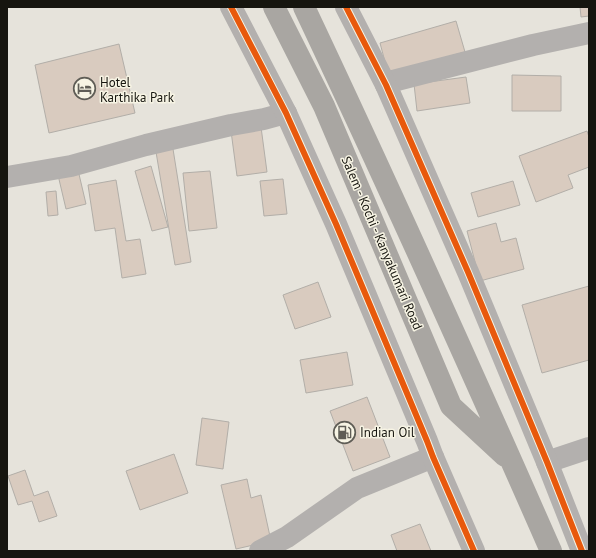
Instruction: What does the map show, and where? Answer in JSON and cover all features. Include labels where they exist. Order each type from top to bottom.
[{"type":"highway","name":"Salem - Kochi - Kanyakumari Road","points":[[274,7],[324,106],[451,406],[512,462]]},
{"type":"highway","name":"Salem - Kochi - Kanyakumari Road","points":[[304,7],[478,384],[551,551]]},
{"type":"street","points":[[231,7],[286,113],[339,231],[428,441],[433,457],[474,551]]},
{"type":"street","points":[[346,7],[386,85],[468,272],[547,462],[582,551]]},
{"type":"street","points":[[386,85],[393,81],[511,50],[589,33]]},
{"type":"street","points":[[7,176],[71,166],[146,145],[286,113]]},
{"type":"street","points":[[547,462],[589,448]]},
{"type":"street","points":[[260,551],[287,537],[357,488],[433,457]]},
{"type":"building","points":[[580,7],[589,7],[589,16],[581,17]]},
{"type":"building","points":[[456,21],[465,52],[388,73],[380,43]]},
{"type":"building","name":"Hotel Karthika Park","points":[[119,44],[135,113],[49,133],[35,65]]},
{"type":"building","points":[[512,75],[561,76],[561,111],[512,111]]},
{"type":"building","points":[[466,77],[470,103],[417,111],[414,84]]},
{"type":"building","points":[[261,127],[267,172],[237,176],[231,131]]},
{"type":"building","points":[[587,131],[589,137],[589,167],[568,175],[573,188],[536,202],[519,156]]},
{"type":"building","points":[[173,149],[191,262],[175,265],[156,152]]},
{"type":"building","points":[[151,166],[168,227],[152,231],[135,171]]},
{"type":"building","points":[[78,170],[86,204],[66,209],[58,175]]},
{"type":"building","points":[[210,171],[217,228],[189,231],[183,173]]},
{"type":"building","points":[[283,179],[287,214],[264,216],[260,181]]},
{"type":"building","points":[[116,180],[126,241],[140,239],[146,274],[122,278],[115,228],[95,231],[88,185]]},
{"type":"building","points":[[513,181],[520,205],[478,217],[471,193]]},
{"type":"building","points":[[56,191],[58,215],[48,216],[46,192]]},
{"type":"building","points":[[496,223],[501,242],[516,238],[524,269],[480,281],[467,231]]},
{"type":"building","points":[[318,282],[331,317],[295,329],[283,295]]},
{"type":"building","points":[[589,286],[589,360],[542,373],[522,305]]},
{"type":"building","points":[[347,352],[353,385],[306,393],[300,360]]},
{"type":"building","points":[[367,397],[390,457],[353,471],[330,411]]},
{"type":"building","points":[[202,418],[229,422],[223,469],[196,465]]},
{"type":"building","points":[[174,454],[188,493],[140,510],[126,471]]},
{"type":"building","points":[[25,470],[34,496],[48,491],[57,516],[39,522],[32,501],[18,505],[8,476]]},
{"type":"building","points":[[247,479],[251,498],[261,495],[271,541],[236,549],[221,485]]},
{"type":"building","points":[[420,524],[431,551],[397,551],[391,535]]},
{"type":"cycle path","points":[[231,7],[286,113],[336,224],[433,457],[474,551]]},
{"type":"cycle path","points":[[346,7],[386,85],[468,272],[547,462],[582,551]]},
{"type":"place","name":"Hotel Karthika Park","points":[[85,89]]},
{"type":"place","name":"Indian Oil","points":[[344,432]]}]
